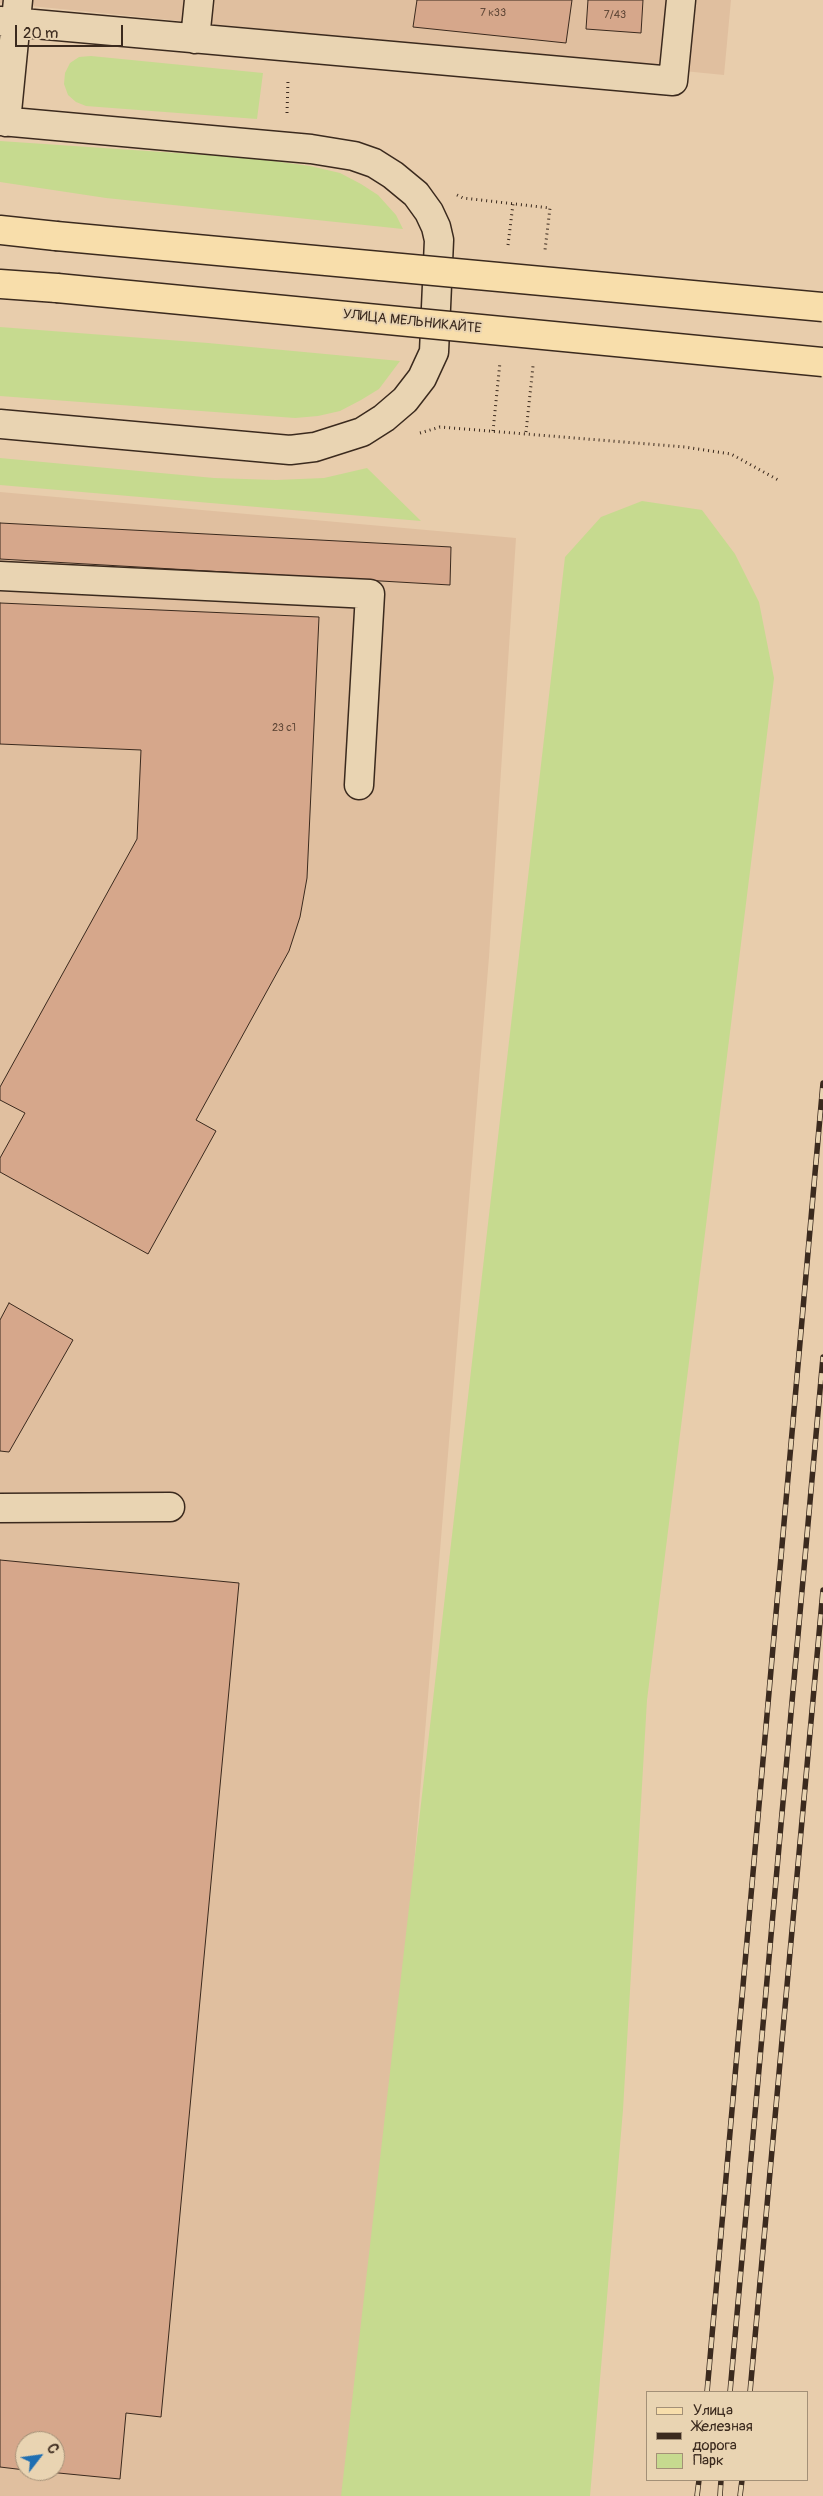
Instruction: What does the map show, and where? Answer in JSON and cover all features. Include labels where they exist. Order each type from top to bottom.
[{"type":"main road","points":[[0,230],[823,307]]},
{"type":"main road","name":"УЛИЦА МЕЛЬНИКАЙТЕ","points":[[0,284],[823,362]]},
{"type":"street","points":[[195,38],[199,0]]},
{"type":"street","points":[[0,424],[290,450],[315,447],[362,432],[384,418],[405,400],[422,378],[434,352],[439,240],[436,227],[429,212],[416,194],[393,175],[374,163],[354,156],[311,149],[3,121],[11,14],[195,38],[673,82],[681,0]]},
{"type":"street","points":[[0,576],[370,594],[359,785]]},
{"type":"street","points":[[0,1508],[170,1507]]},
{"type":"path","points":[[508,246],[513,204]]},
{"type":"path","points":[[500,361],[493,431],[675,446],[731,454],[780,481]]},
{"type":"shaded area","points":[[0,0],[731,0],[724,75],[0,3]]},
{"type":"shaded area","points":[[0,492],[516,538],[489,957],[362,2496],[0,2496]]},
{"type":"green space","points":[[91,56],[263,73],[257,119],[86,106],[76,102],[68,95],[64,84],[65,73],[70,63],[79,57]]},
{"type":"green space","points":[[0,141],[251,158],[310,166],[340,173],[378,195],[396,215],[403,229],[106,198],[0,182]]},
{"type":"green space","points":[[0,327],[208,343],[400,361],[379,389],[340,411],[318,416],[295,418],[0,396]]},
{"type":"green space","points":[[0,458],[214,478],[276,480],[324,478],[367,468],[421,521],[0,485]]},
{"type":"green space","points":[[642,501],[702,510],[735,554],[759,602],[774,678],[647,1700],[623,2110],[590,2496],[341,2496],[565,557],[601,517]]},
{"type":"building","points":[[417,0],[572,0],[566,43],[413,27]]},
{"type":"building","points":[[588,0],[643,0],[641,33],[586,29]]},
{"type":"building","points":[[0,523],[451,547],[450,585],[0,559]]},
{"type":"building","points":[[0,603],[319,617],[307,878],[300,917],[289,951],[196,1120],[216,1131],[148,1254],[0,1172],[0,1158],[25,1113],[0,1100],[0,1087],[137,839],[141,750],[0,744]]},
{"type":"building","points":[[9,1303],[73,1340],[9,1452],[0,1451],[0,1320]]},
{"type":"building","points":[[0,1560],[239,1583],[161,2417],[126,2413],[120,2479],[65,2474],[65,2431],[15,2431],[15,2469],[0,2467]]},
{"type":"railway","points":[[707,2391],[823,1083]]},
{"type":"railway","points":[[730,2391],[823,1357]]},
{"type":"railway","points":[[750,2391],[823,1590]]},
{"type":"railway","points":[[697,2496],[699,2481]]},
{"type":"railway","points":[[720,2496],[721,2481]]},
{"type":"railway","points":[[740,2496],[742,2481]]}]
